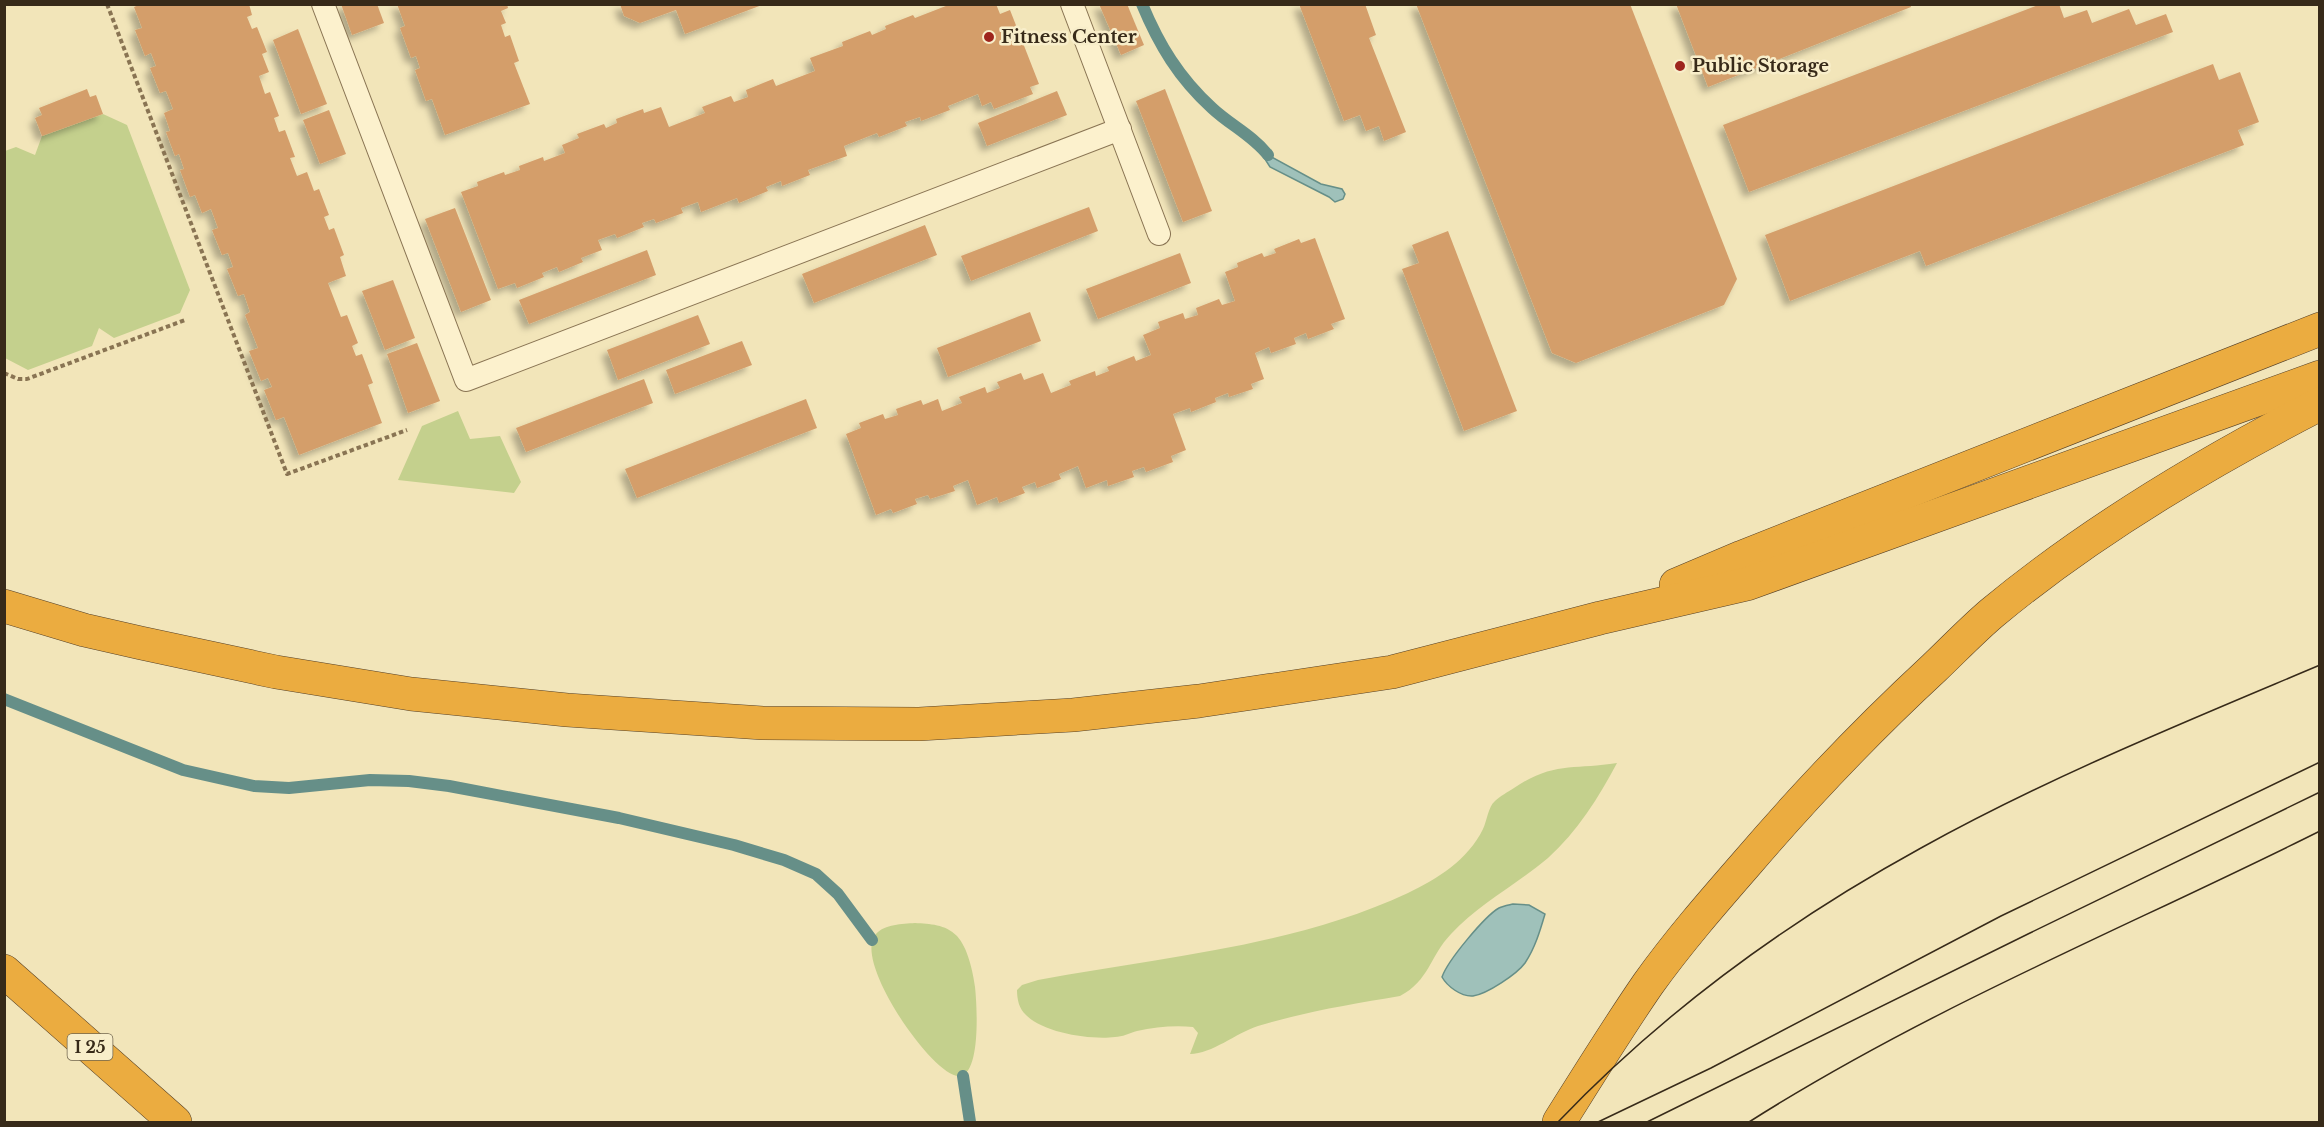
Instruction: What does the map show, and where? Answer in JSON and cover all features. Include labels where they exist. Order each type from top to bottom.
[{"type":"highway","points":[[1599,618],[1742,557],[2319,329]]},
{"type":"highway","points":[[4,606],[84,630],[276,672],[411,694],[567,710],[763,723],[919,724],[1073,715],[1199,701],[1392,672],[1599,618],[1747,584],[2319,377]]},
{"type":"highway","points":[[1559,1122],[1649,982],[1699,919],[1774,830],[1828,771],[1909,691],[1991,614],[2064,558],[2165,490],[2244,443],[2319,404]]},
{"type":"highway","name":"I 25","points":[[4,971],[175,1122]]},
{"type":"lane","points":[[324,4],[466,380],[1120,129]]},
{"type":"lane","points":[[1072,4],[1159,234]]},
{"type":"path","points":[[107,4],[287,474],[406,430]]},
{"type":"path","points":[[4,373],[18,379],[27,379],[185,320]]},
{"type":"green space","points":[[103,114],[127,125],[190,290],[180,313],[114,338],[99,328],[92,346],[28,370],[5,358],[5,151],[16,147],[35,155],[42,136]]},
{"type":"green space","points":[[458,411],[470,439],[500,436],[521,482],[514,493],[398,480],[422,426]]},
{"type":"green space","points":[[1617,763],[1587,813],[1559,848],[1462,923],[1444,942],[1423,976],[1410,990],[1400,996],[1275,1021],[1250,1029],[1207,1051],[1190,1054],[1198,1033],[1193,1027],[1158,1027],[1118,1037],[1081,1036],[1055,1031],[1044,1026],[1026,1015],[1020,1007],[1017,990],[1022,985],[1038,980],[1226,948],[1319,926],[1364,911],[1419,888],[1451,867],[1477,840],[1489,810],[1497,799],[1528,779],[1564,768]]},
{"type":"green space","points":[[915,923],[937,925],[952,932],[961,941],[969,960],[976,996],[975,1051],[967,1072],[960,1076],[948,1072],[916,1040],[899,1016],[875,968],[871,948],[876,934],[889,926]]},
{"type":"water","points":[[1268,155],[1321,184],[1342,189],[1345,194],[1343,199],[1335,202],[1270,167],[1263,156]]},
{"type":"water","points":[[1513,904],[1529,905],[1545,914],[1525,963],[1515,973],[1486,992],[1468,996],[1455,990],[1442,977],[1451,960],[1476,929],[1493,913],[1501,907]]},
{"type":"building","points":[[141,4],[249,4],[252,15],[247,17],[252,29],[257,27],[267,52],[262,54],[269,72],[259,76],[265,94],[270,92],[279,116],[274,118],[279,132],[285,130],[295,157],[290,158],[297,176],[307,172],[314,191],[319,189],[329,215],[324,217],[329,230],[334,228],[344,255],[340,257],[346,276],[328,283],[341,317],[347,315],[358,343],[352,346],[356,356],[362,354],[373,383],[368,385],[382,423],[299,455],[284,417],[276,420],[264,390],[272,387],[268,378],[261,381],[249,351],[258,348],[245,315],[250,312],[244,294],[238,296],[227,269],[233,267],[228,253],[222,255],[212,230],[218,228],[211,209],[202,213],[195,195],[190,197],[180,170],[184,169],[179,154],[175,156],[166,132],[170,131],[164,113],[173,109],[166,91],[160,93],[150,68],[156,66],[151,53],[145,56],[135,30],[142,28],[134,7]]},
{"type":"building","points":[[341,4],[377,4],[384,23],[352,35]]},
{"type":"building","points":[[397,4],[507,4],[508,8],[501,11],[506,23],[501,25],[505,37],[510,35],[519,61],[514,63],[530,104],[445,135],[432,99],[426,101],[415,70],[420,68],[416,56],[411,58],[400,28],[405,26]]},
{"type":"building","points":[[620,4],[762,5],[685,34],[676,10],[640,23],[624,16]]},
{"type":"building","points":[[951,4],[996,4],[1000,14],[1010,10],[1039,84],[1030,87],[1033,94],[994,109],[991,102],[982,106],[978,94],[948,106],[950,110],[921,121],[920,117],[905,122],[907,126],[879,137],[877,133],[844,146],[847,156],[808,170],[810,175],[782,186],[781,181],[766,187],[768,191],[739,203],[737,198],[701,212],[698,202],[681,208],[683,213],[656,223],[654,219],[642,223],[644,227],[617,238],[615,234],[598,240],[602,250],[581,258],[583,262],[559,272],[557,267],[542,273],[544,277],[517,288],[515,283],[498,289],[461,192],[478,186],[477,182],[504,172],[505,175],[520,170],[519,166],[543,157],[544,161],[565,153],[562,145],[579,138],[577,134],[604,124],[606,128],[617,123],[616,119],[643,109],[644,113],[661,107],[669,127],[705,113],[702,107],[731,96],[734,102],[748,97],[746,90],[773,79],[776,86],[815,71],[810,58],[843,46],[842,42],[870,31],[872,35],[886,29],[885,26],[913,15],[915,18]]},
{"type":"building","points":[[1099,4],[1127,4],[1144,45],[1121,55]]},
{"type":"building","points":[[1299,4],[1365,4],[1376,35],[1369,38],[1406,132],[1384,141],[1379,126],[1366,131],[1360,115],[1344,121]]},
{"type":"building","points":[[1416,4],[1630,4],[1737,279],[1724,305],[1576,363],[1552,353]]},
{"type":"building","points":[[1676,4],[1910,4],[1911,7],[1708,87]]},
{"type":"building","points":[[2041,4],[2059,4],[2064,18],[2087,10],[2092,23],[2129,9],[2136,25],[2166,14],[2173,32],[1749,192],[1723,125]]},
{"type":"building","points":[[298,29],[327,104],[301,114],[273,40]]},
{"type":"building","points":[[2213,64],[2219,80],[2240,72],[2259,122],[2238,130],[2244,145],[1926,266],[1920,251],[1790,301],[1765,235]]},
{"type":"building","points":[[87,89],[90,97],[96,95],[103,114],[42,136],[35,118],[42,115],[39,108]]},
{"type":"building","points":[[1165,89],[1212,211],[1183,222],[1136,101]]},
{"type":"building","points":[[1057,91],[1067,115],[987,146],[978,123]]},
{"type":"building","points":[[329,110],[346,154],[320,164],[303,120]]},
{"type":"building","points":[[1089,207],[1098,231],[971,281],[961,256]]},
{"type":"building","points":[[455,208],[491,300],[461,312],[425,219]]},
{"type":"building","points":[[925,225],[937,255],[814,303],[802,274]]},
{"type":"building","points":[[1448,231],[1517,411],[1464,431],[1402,269],[1419,263],[1412,245]]},
{"type":"building","points":[[1315,238],[1345,319],[1331,324],[1334,329],[1308,339],[1306,333],[1294,338],[1296,344],[1271,353],[1269,347],[1255,353],[1264,379],[1251,384],[1253,389],[1229,397],[1228,393],[1215,398],[1216,402],[1191,412],[1190,408],[1173,414],[1186,450],[1171,456],[1173,462],[1146,472],[1144,467],[1132,471],[1134,477],[1108,486],[1107,480],[1086,488],[1078,466],[1059,474],[1061,479],[1037,488],[1035,482],[1022,487],[1025,493],[999,503],[997,497],[977,505],[968,480],[953,486],[955,491],[930,499],[928,495],[915,499],[917,504],[893,513],[891,509],[876,515],[846,434],[861,428],[859,423],[883,414],[885,419],[898,415],[896,409],[921,400],[923,405],[938,399],[942,411],[962,403],[959,397],[985,387],[987,393],[1000,388],[997,382],[1021,373],[1024,380],[1043,373],[1051,393],[1071,385],[1069,381],[1095,371],[1096,376],[1109,371],[1107,367],[1134,356],[1136,361],[1151,355],[1143,335],[1160,328],[1158,322],[1183,313],[1185,319],[1198,315],[1196,308],[1219,299],[1222,305],[1235,301],[1225,272],[1238,267],[1237,263],[1262,253],[1264,257],[1276,253],[1274,249],[1299,239],[1301,243]]},
{"type":"building","points":[[647,250],[656,275],[529,324],[519,300]]},
{"type":"building","points":[[1180,253],[1191,283],[1098,319],[1086,289]]},
{"type":"building","points":[[393,280],[415,338],[385,350],[362,291]]},
{"type":"building","points":[[1030,312],[1041,341],[948,377],[937,348]]},
{"type":"building","points":[[698,315],[710,344],[618,380],[607,350]]},
{"type":"building","points":[[742,341],[752,365],[675,394],[666,370]]},
{"type":"building","points":[[417,343],[440,401],[408,413],[387,354]]},
{"type":"building","points":[[644,379],[653,403],[526,452],[516,428]]},
{"type":"building","points":[[806,399],[817,428],[637,498],[625,469]]},
{"type":"waterway","points":[[1142,4],[1171,60],[1200,97],[1268,155]]},
{"type":"waterway","points":[[4,699],[183,770],[254,786],[289,788],[370,780],[409,781],[449,786],[619,818],[734,845],[784,860],[816,874],[838,894],[872,940]]},
{"type":"waterway","points":[[963,1076],[970,1122]]},
{"type":"tram line","points":[[1558,1122],[1640,1043],[1683,1007],[1775,938],[1871,876],[2018,797],[2168,729],[2320,665]]},
{"type":"tram line","points":[[1598,1122],[1711,1068],[2001,916],[2320,762]]},
{"type":"tram line","points":[[1647,1122],[2320,792]]},
{"type":"tram line","points":[[1749,1122],[1818,1080],[1959,1005],[2320,831]]},
{"type":"place","name":"Fitness Center","points":[[989,37]]},
{"type":"place","name":"Public Storage","points":[[1680,66]]}]
